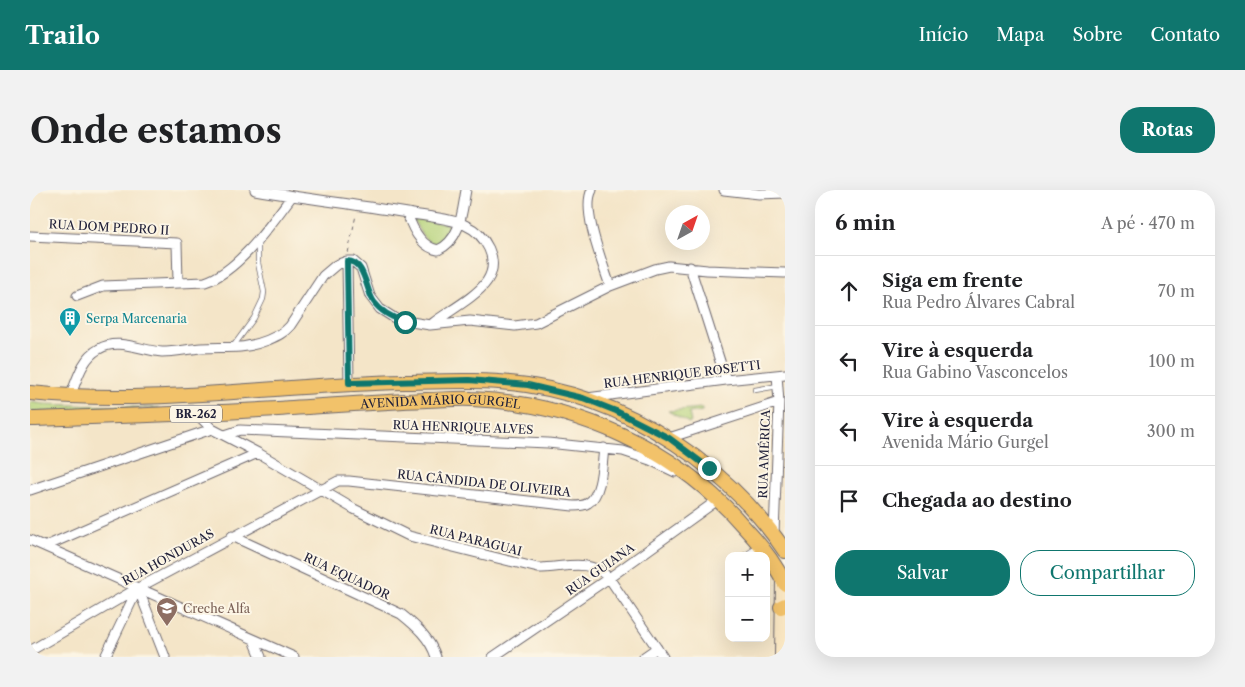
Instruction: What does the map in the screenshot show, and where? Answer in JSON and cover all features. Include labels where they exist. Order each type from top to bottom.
[{"type":"main road","name":"AVENIDA MÁRIO GURGEL","points":[[30,393],[70,397],[112,398],[349,383],[469,380],[528,385],[583,398],[616,411],[669,438],[709,468],[736,493],[774,534],[785,551]]},
{"type":"main road","name":"AVENIDA MÁRIO GURGEL","points":[[30,419],[196,414],[400,401],[471,399],[519,403],[573,416],[599,425],[658,453],[695,478],[719,499],[749,532],[784,581]]},
{"type":"street","points":[[259,190],[460,223],[478,234],[488,244],[492,260],[490,275],[487,281],[478,291],[430,325]]},
{"type":"street","points":[[406,213],[419,238],[432,249],[438,250],[447,245],[454,237],[460,223],[466,190]]},
{"type":"street","points":[[592,190],[588,200],[589,216],[610,286]]},
{"type":"street","points":[[724,190],[759,194],[785,193]]},
{"type":"street","points":[[77,296],[103,286],[205,282],[220,276],[236,263],[258,239],[292,196]]},
{"type":"street","name":"RUA DOM PEDRO II","points":[[30,236],[177,243],[178,282]]},
{"type":"street","points":[[348,258],[361,268],[370,296],[380,309],[396,319],[430,325],[470,321],[525,326],[536,323],[610,286],[655,269],[669,266],[707,270],[785,273]]},
{"type":"street","points":[[70,397],[78,376],[88,358],[103,346],[125,345],[162,352],[204,348],[231,349],[257,344],[285,332],[323,276],[348,258]]},
{"type":"street","points":[[348,258],[349,383]]},
{"type":"street","points":[[690,267],[726,380]]},
{"type":"street","name":"RUA HENRIQUE ROSETTI","points":[[583,398],[781,374]]},
{"type":"street","name":"RUA AMÉRICA","points":[[774,534],[781,374]]},
{"type":"street","points":[[669,438],[779,402]]},
{"type":"street","name":"RUA PARAGUAI","points":[[196,414],[212,429],[258,453],[354,509],[409,536],[538,568],[556,568],[578,564],[601,570],[609,578],[663,657]]},
{"type":"street","points":[[30,490],[212,429]]},
{"type":"street","name":"RUA HENRIQUE ALVES","points":[[224,435],[240,430],[548,443],[604,448],[622,451],[650,460],[678,474],[695,478]]},
{"type":"street","name":"RUA CÂNDIDA DE OLIVEIRA","points":[[319,489],[338,481],[349,480],[581,506],[589,503],[595,497],[598,490],[604,448]]},
{"type":"street","points":[[46,546],[258,453]]},
{"type":"street","name":"RUA HONDURAS","points":[[32,647],[319,489]]},
{"type":"street","name":"RUA GUIANA","points":[[493,657],[609,578],[719,499]]},
{"type":"street","name":"RUA EQUADOR","points":[[232,536],[401,614],[416,626],[429,641],[436,657]]},
{"type":"street","points":[[30,540],[294,657]]},
{"type":"street","points":[[780,656],[784,581]]},
{"type":"street","points":[[105,657],[138,588]]},
{"type":"street","points":[[138,588],[165,657]]},
{"type":"street","points":[[254,640],[261,657]]},
{"type":"street","points":[[644,657],[656,646]]},
{"type":"lane","points":[[231,349],[254,318],[263,299],[264,292],[258,263],[258,239]]},
{"type":"lane","points":[[755,390],[779,386]]},
{"type":"lane","points":[[749,532],[754,552]]},
{"type":"lane","points":[[750,552],[754,549]]},
{"type":"lane","points":[[770,568],[784,581]]},
{"type":"path","points":[[348,258],[356,210]]},
{"type":"green space","points":[[413,218],[452,225],[450,233],[444,241],[431,242],[423,236]]},
{"type":"green space","points":[[30,402],[159,408],[45,412],[30,411]]},
{"type":"green space","points":[[702,408],[702,411],[689,413],[691,422],[689,423],[668,411]]},
{"type":"place","name":"Serpa Marcenaria","points":[[70,337]]},
{"type":"place","name":"Creche Alfa","points":[[167,627]]},
{"type":"route","points":[[405,322],[380,309],[370,296],[361,268],[353,262],[347,261],[349,383],[469,380],[528,385],[583,398],[616,411],[669,438],[709,468]]}]
